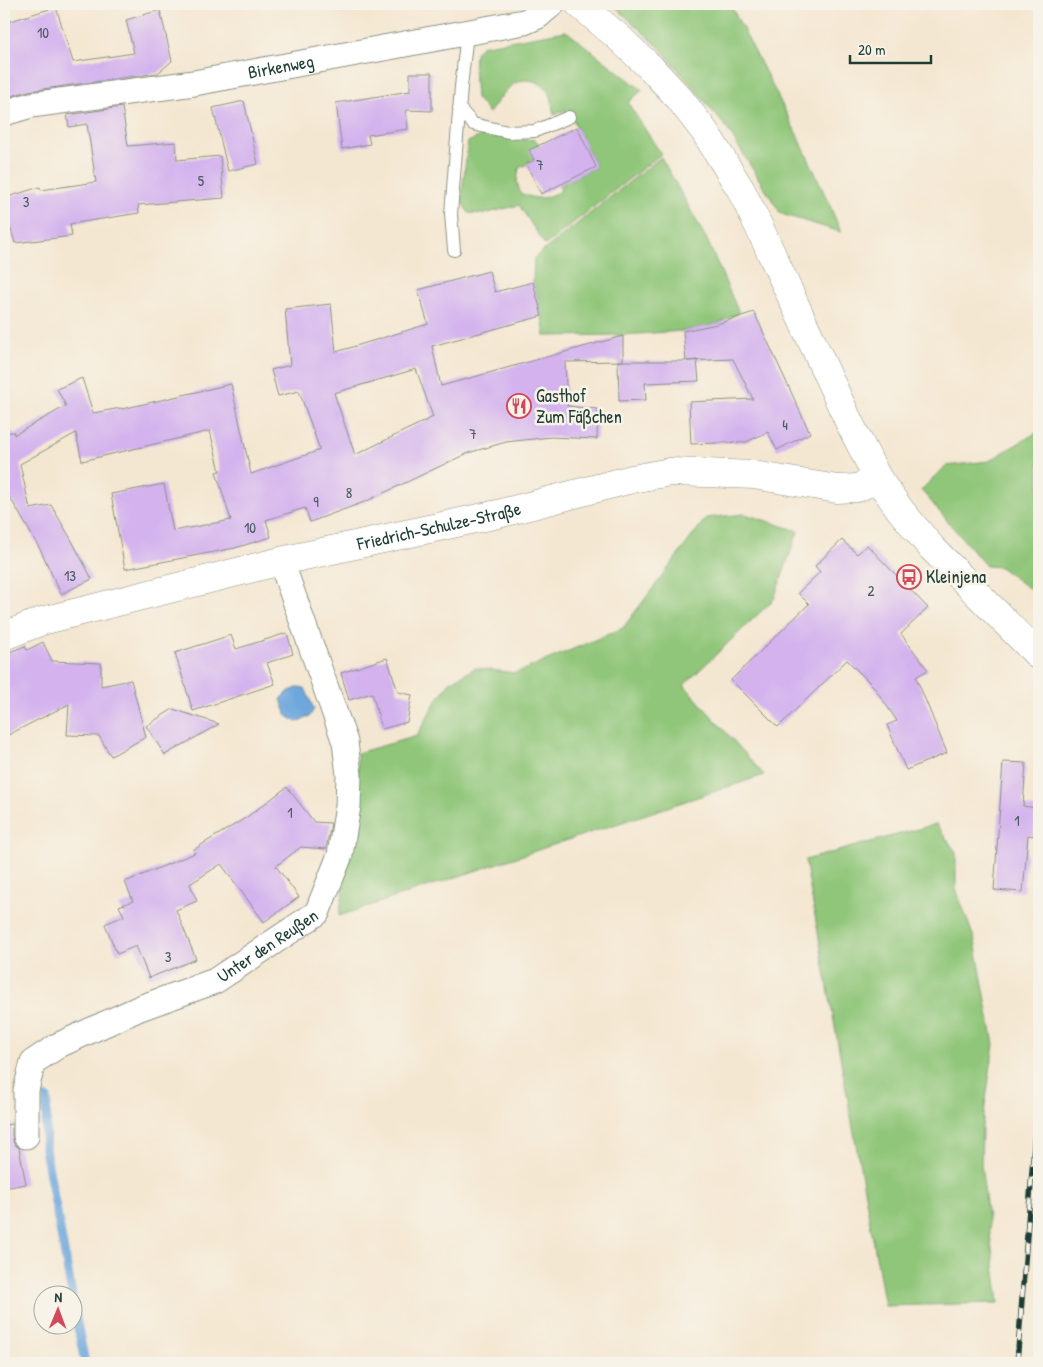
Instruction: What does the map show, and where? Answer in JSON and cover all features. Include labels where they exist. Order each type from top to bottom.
[{"type":"street","name":"Birkenweg","points":[[4,113],[31,105],[194,83],[524,22],[538,16],[552,4]]},
{"type":"street","points":[[579,4],[638,55],[679,98],[720,156],[741,190],[878,479],[901,511],[932,548],[1039,656]]},
{"type":"street","name":"Friedrich-Schulze-Straße","points":[[4,636],[42,621],[281,561],[498,514],[632,479],[670,472],[754,475],[837,489],[857,488],[878,479]]},
{"type":"street","name":"Unter den Reußen","points":[[26,1136],[26,1090],[33,1062],[59,1045],[140,1008],[215,981],[317,913],[340,855],[348,806],[350,775],[345,742],[281,561]]},
{"type":"lane","points":[[454,250],[452,214],[459,108],[467,33]]},
{"type":"lane","points":[[459,108],[473,124],[508,132],[535,131],[569,117]]},
{"type":"green space","points":[[612,4],[730,4],[802,145],[841,232],[781,214],[726,127],[660,48]]},
{"type":"green space","points":[[566,31],[642,90],[628,103],[661,154],[545,245],[519,205],[484,214],[469,213],[461,201],[468,142],[485,134],[524,140],[535,139],[539,145],[534,161],[519,168],[517,181],[520,193],[537,198],[561,191],[559,185],[596,167],[568,109],[554,115],[551,96],[546,88],[539,83],[526,80],[513,85],[502,95],[489,113],[476,98],[475,53],[481,46]]},
{"type":"green space","points":[[661,157],[707,240],[739,313],[717,324],[683,331],[623,335],[545,336],[533,282],[534,258]]},
{"type":"green space","points":[[1039,431],[1039,594],[1000,567],[986,566],[921,490],[946,466],[989,461]]},
{"type":"green space","points":[[745,514],[798,531],[774,599],[684,685],[764,775],[339,916],[359,795],[357,753],[417,736],[434,704],[450,682],[475,668],[516,673],[623,628],[706,518]]},
{"type":"green space","points":[[936,824],[956,852],[956,889],[975,941],[994,1044],[982,1127],[981,1165],[999,1303],[885,1306],[805,860]]},
{"type":"water","points":[[299,687],[305,688],[314,709],[310,716],[297,722],[287,716],[281,699],[288,692]]},
{"type":"building","points":[[56,7],[73,62],[134,53],[126,20],[160,10],[172,61],[158,73],[29,91],[4,98],[4,23]]},
{"type":"building","points":[[410,73],[432,73],[432,111],[406,110],[408,129],[368,135],[370,144],[342,149],[336,103],[410,91]]},
{"type":"building","points":[[244,101],[258,164],[228,171],[213,108]]},
{"type":"building","points":[[122,107],[128,146],[176,142],[177,160],[220,156],[224,198],[138,205],[139,213],[70,224],[72,236],[15,243],[4,207],[4,198],[40,187],[41,190],[96,182],[87,124],[69,127],[67,115]]},
{"type":"building","points":[[577,127],[596,167],[541,194],[526,164],[534,160],[529,150]]},
{"type":"building","points":[[489,271],[495,292],[533,282],[542,316],[432,346],[441,386],[623,336],[623,361],[565,362],[567,406],[598,409],[597,439],[551,437],[506,442],[468,453],[367,501],[310,522],[305,508],[266,520],[271,537],[235,548],[125,569],[111,494],[164,484],[173,531],[231,520],[216,472],[220,471],[210,431],[82,461],[76,433],[20,464],[30,509],[51,505],[92,579],[61,594],[41,551],[4,487],[4,433],[14,432],[14,435],[66,406],[57,389],[82,378],[93,413],[122,409],[231,384],[251,474],[320,450],[299,391],[278,396],[271,370],[290,365],[285,309],[331,304],[336,352],[428,324],[418,290]],"holes":[[[416,369],[433,417],[355,455],[334,393]]]},
{"type":"building","points":[[754,312],[810,433],[777,450],[768,432],[746,442],[691,444],[689,402],[753,399],[733,359],[697,361],[699,381],[645,383],[646,400],[619,401],[618,361],[686,361],[683,331],[717,324]]},
{"type":"building","points":[[842,540],[857,554],[867,545],[928,608],[901,634],[928,670],[916,677],[947,753],[906,770],[887,725],[897,721],[874,687],[847,660],[778,727],[731,680],[809,604],[798,593],[820,572],[815,566]]},
{"type":"building","points":[[287,633],[293,654],[267,663],[275,684],[193,711],[175,653],[231,635],[236,649]]},
{"type":"building","points":[[43,642],[52,661],[101,663],[101,686],[131,680],[146,737],[111,756],[99,736],[67,735],[69,704],[4,737],[4,654],[25,646],[27,650]]},
{"type":"building","points":[[387,658],[398,692],[412,695],[407,722],[382,729],[372,693],[349,700],[341,673]]},
{"type":"building","points":[[173,709],[219,724],[165,755],[146,726]]},
{"type":"building","points":[[1003,762],[1026,763],[1023,806],[1036,808],[1034,836],[1028,835],[1023,892],[994,890]]},
{"type":"building","points":[[287,787],[314,822],[331,823],[326,849],[301,847],[276,866],[299,897],[264,922],[221,864],[190,884],[197,901],[176,910],[196,959],[149,978],[136,946],[117,954],[105,924],[124,916],[119,906],[133,901],[125,882],[195,853],[193,850],[247,817]]},
{"type":"building","points":[[12,1124],[12,1136],[14,1144],[19,1148],[26,1184],[4,1188],[4,1125]]},
{"type":"waterway","points":[[47,1098],[45,1149],[70,1284]]},
{"type":"waterway","points":[[79,1334],[85,1363]]},
{"type":"railway","points":[[1017,1363],[1039,1082]]},
{"type":"place","name":"Gasthof Zum Fäßchen","points":[[519,406]]},
{"type":"place","name":"Kleinjena","points":[[909,577]]}]
